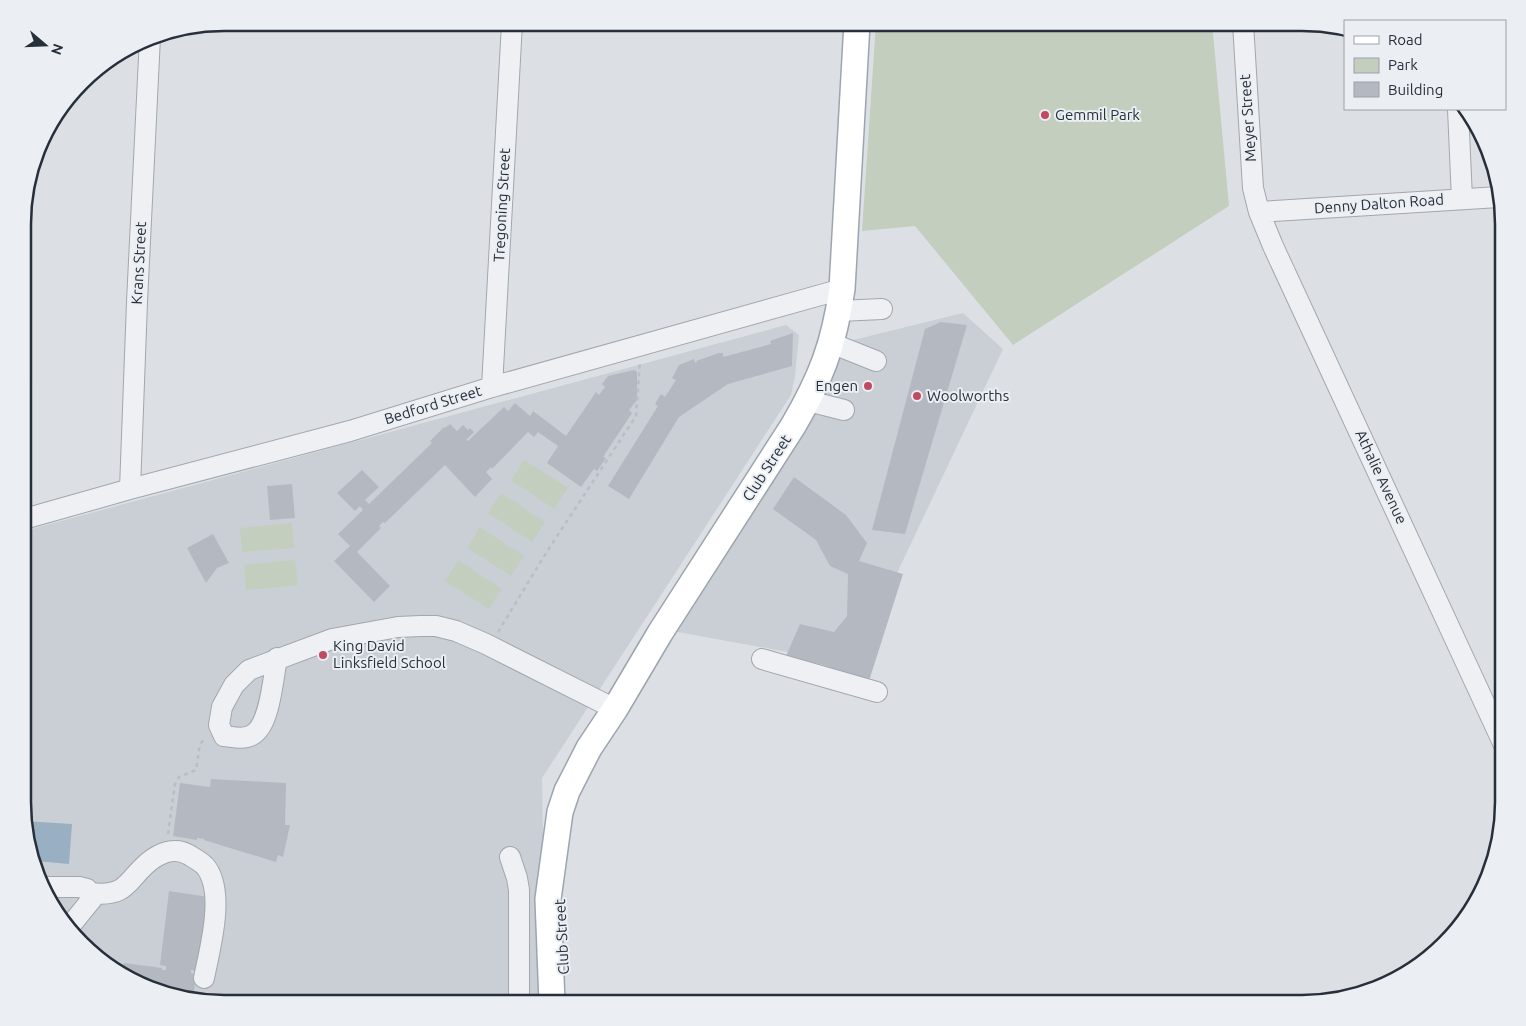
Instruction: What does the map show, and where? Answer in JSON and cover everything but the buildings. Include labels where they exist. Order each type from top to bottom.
[{"type":"main road","name":"Club Street","points":[[552,995],[548,899],[560,812],[567,791],[589,748],[660,633],[783,443],[808,401],[821,374],[831,343],[840,300],[857,31]]},
{"type":"main road","name":"Club Street","points":[[552,872],[562,899],[565,995]]},
{"type":"street","name":"Tregoning Street","points":[[492,387],[512,31]]},
{"type":"street","name":"Meyer Street","points":[[1243,31],[1252,180],[1259,212]]},
{"type":"street","name":"Krans Street","points":[[130,489],[150,46]]},
{"type":"street","points":[[1458,111],[1462,199]]},
{"type":"street","name":"Denny Dalton Road","points":[[1259,212],[1493,197]]},
{"type":"street","name":"Athalie Avenue","points":[[1259,212],[1495,726]]},
{"type":"street","name":"Bedford Street","points":[[31,517],[350,431],[492,387],[642,346],[840,300],[882,309]]},
{"type":"street","points":[[831,343],[876,361]]},
{"type":"street","points":[[808,401],[844,410]]},
{"type":"street","points":[[277,658],[264,722],[252,735],[238,738],[224,736],[219,725],[222,707],[234,685],[249,670],[277,658],[332,639],[421,626],[436,626],[456,631],[615,708]]},
{"type":"street","points":[[762,659],[877,692]]},
{"type":"street","points":[[91,893],[119,892],[154,858],[169,851],[181,850],[205,867],[215,889],[216,918],[204,978]]},
{"type":"street","points":[[510,858],[519,890],[519,995]]},
{"type":"street","points":[[51,888],[87,888],[91,893],[92,900],[73,922]]},
{"type":"path","points":[[490,646],[546,553],[636,416],[642,346]]},
{"type":"path","points":[[181,850],[168,839],[175,784],[179,776],[196,770],[200,744],[219,725]]},
{"type":"shaded area","points":[[963,313],[1003,349],[854,664],[672,631],[849,341]]},
{"type":"shaded area","name":"King David Linksfield School","points":[[786,325],[799,335],[791,395],[542,778],[546,995],[224,995],[199,993],[162,985],[150,980],[128,969],[97,947],[79,929],[57,898],[41,864],[35,840],[31,802],[31,529]]},
{"type":"green space","name":"Gemmil Park","points":[[875,31],[1213,31],[1229,206],[1013,345],[915,226],[862,231]]},
{"type":"green space","points":[[524,460],[568,488],[554,509],[511,480]]},
{"type":"green space","points":[[501,493],[545,522],[532,542],[488,513]]},
{"type":"green space","points":[[292,523],[294,548],[242,552],[240,528]]},
{"type":"green space","points":[[480,527],[524,556],[511,576],[467,548]]},
{"type":"green space","points":[[295,560],[298,585],[246,590],[244,565]]},
{"type":"green space","points":[[458,560],[502,589],[489,609],[445,581]]},
{"type":"water","points":[[33,822],[72,824],[69,864],[40,861]]},
{"type":"place","name":"Gemmil Park","points":[[1045,115]]},
{"type":"place","name":"Engen","points":[[868,386]]},
{"type":"place","name":"Woolworths","points":[[917,396]]},
{"type":"place","name":"King David Linksfield School","points":[[323,655]]}]
